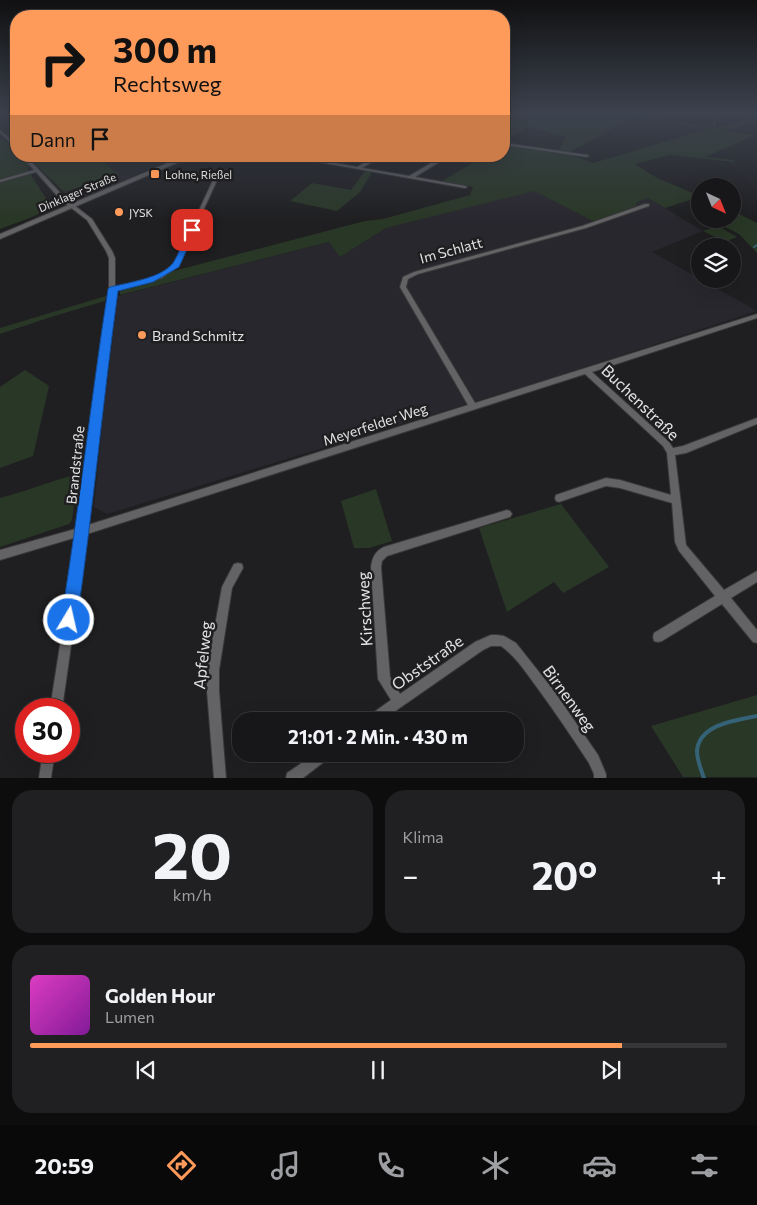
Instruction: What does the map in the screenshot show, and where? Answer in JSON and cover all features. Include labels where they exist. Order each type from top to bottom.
[{"type":"main road","name":"Dinklager Straße","points":[[0,237],[176,162]]},
{"type":"street","points":[[534,148],[587,156]]},
{"type":"street","name":"Brandstraße","points":[[28,162],[63,199],[89,219],[112,258],[113,289],[95,413],[83,531],[58,698]]},
{"type":"street","points":[[320,162],[465,187]]},
{"type":"street","points":[[357,168],[368,162]]},
{"type":"street","points":[[411,177],[437,162]]},
{"type":"street","points":[[0,181],[36,171]]},
{"type":"street","points":[[113,289],[160,277],[176,266],[216,178]]},
{"type":"street","name":"Im Schlatt","points":[[473,407],[403,287],[405,278],[416,273],[584,227],[647,205]]},
{"type":"street","name":"Meyerfelder Weg","points":[[0,555],[83,531],[757,316]]},
{"type":"street","name":"Buchenstraße","points":[[587,371],[666,444],[672,452],[682,548],[757,638]]},
{"type":"street","points":[[672,452],[683,450],[757,421]]},
{"type":"street","points":[[559,498],[606,482],[620,484],[676,500]]},
{"type":"street","name":"Kirschweg","points":[[398,701],[384,679],[377,559],[384,552],[507,514]]},
{"type":"street","name":"Apfelweg","points":[[220,778],[213,670],[227,586],[238,568]]},
{"type":"street","points":[[658,637],[757,576]]},
{"type":"street","name":"Obststraße","points":[[383,712],[479,646],[495,639],[506,642]]},
{"type":"street","name":"Birnenweg","points":[[506,642],[514,648],[594,758],[600,778]]},
{"type":"street","points":[[292,778],[315,762]]},
{"type":"street","points":[[45,778],[47,763]]},
{"type":"shaded area","points":[[103,162],[165,162],[85,197],[72,198],[64,192],[118,175]]},
{"type":"shaded area","points":[[534,190],[593,221],[648,198],[691,224],[691,228],[698,228],[703,231],[652,252],[691,274],[691,288],[716,288],[757,311],[552,378],[107,514],[94,507],[118,296],[330,242],[340,257],[386,228]]},
{"type":"green space","points":[[0,148],[10,148],[10,162],[25,162],[29,166],[28,170],[50,205],[35,216],[0,229]]},
{"type":"green space","points":[[510,148],[524,148],[577,157],[593,163],[643,148],[725,148],[705,157],[734,160],[735,162],[670,155],[635,164],[657,178],[691,192],[691,201],[665,208],[648,198],[636,203],[636,206],[593,221],[534,191],[386,228],[340,257],[329,242],[120,295],[120,285],[365,221],[383,219],[470,195],[473,187],[442,181],[475,162],[510,162]]},
{"type":"green space","points":[[560,148],[577,148],[568,153],[558,151]]},
{"type":"green space","points":[[33,162],[103,162],[119,175],[64,192]]},
{"type":"green space","points":[[365,171],[372,172],[360,192],[337,211],[290,201],[312,183],[351,190]]},
{"type":"green space","points":[[741,215],[757,223],[757,253],[739,234],[727,228],[741,228]]},
{"type":"green space","points":[[712,228],[721,228],[737,237],[717,238],[703,231]]},
{"type":"green space","points":[[106,296],[105,301],[0,334],[0,328]]},
{"type":"green space","points":[[25,370],[49,386],[33,456],[0,468],[0,387]]},
{"type":"green space","points":[[78,474],[72,520],[69,524],[0,547],[0,498]]},
{"type":"green space","points":[[376,489],[392,541],[369,548],[354,548],[341,501]]},
{"type":"green space","points":[[561,504],[609,567],[563,593],[554,582],[507,612],[479,528]]},
{"type":"green space","points":[[757,695],[757,777],[683,777],[651,726]]},
{"type":"waterway","points":[[704,778],[698,761],[697,751],[699,742],[704,735],[720,725],[757,716]]},
{"type":"place","name":"Lohne, Rießel","points":[[155,174]]},
{"type":"place","name":"JYSK","points":[[119,212]]},
{"type":"place","name":"Brand Schmitz","points":[[142,335]]},
{"type":"route","points":[[69,620],[83,531],[95,413],[113,289],[160,277],[168,272],[176,266],[192,230]]}]
